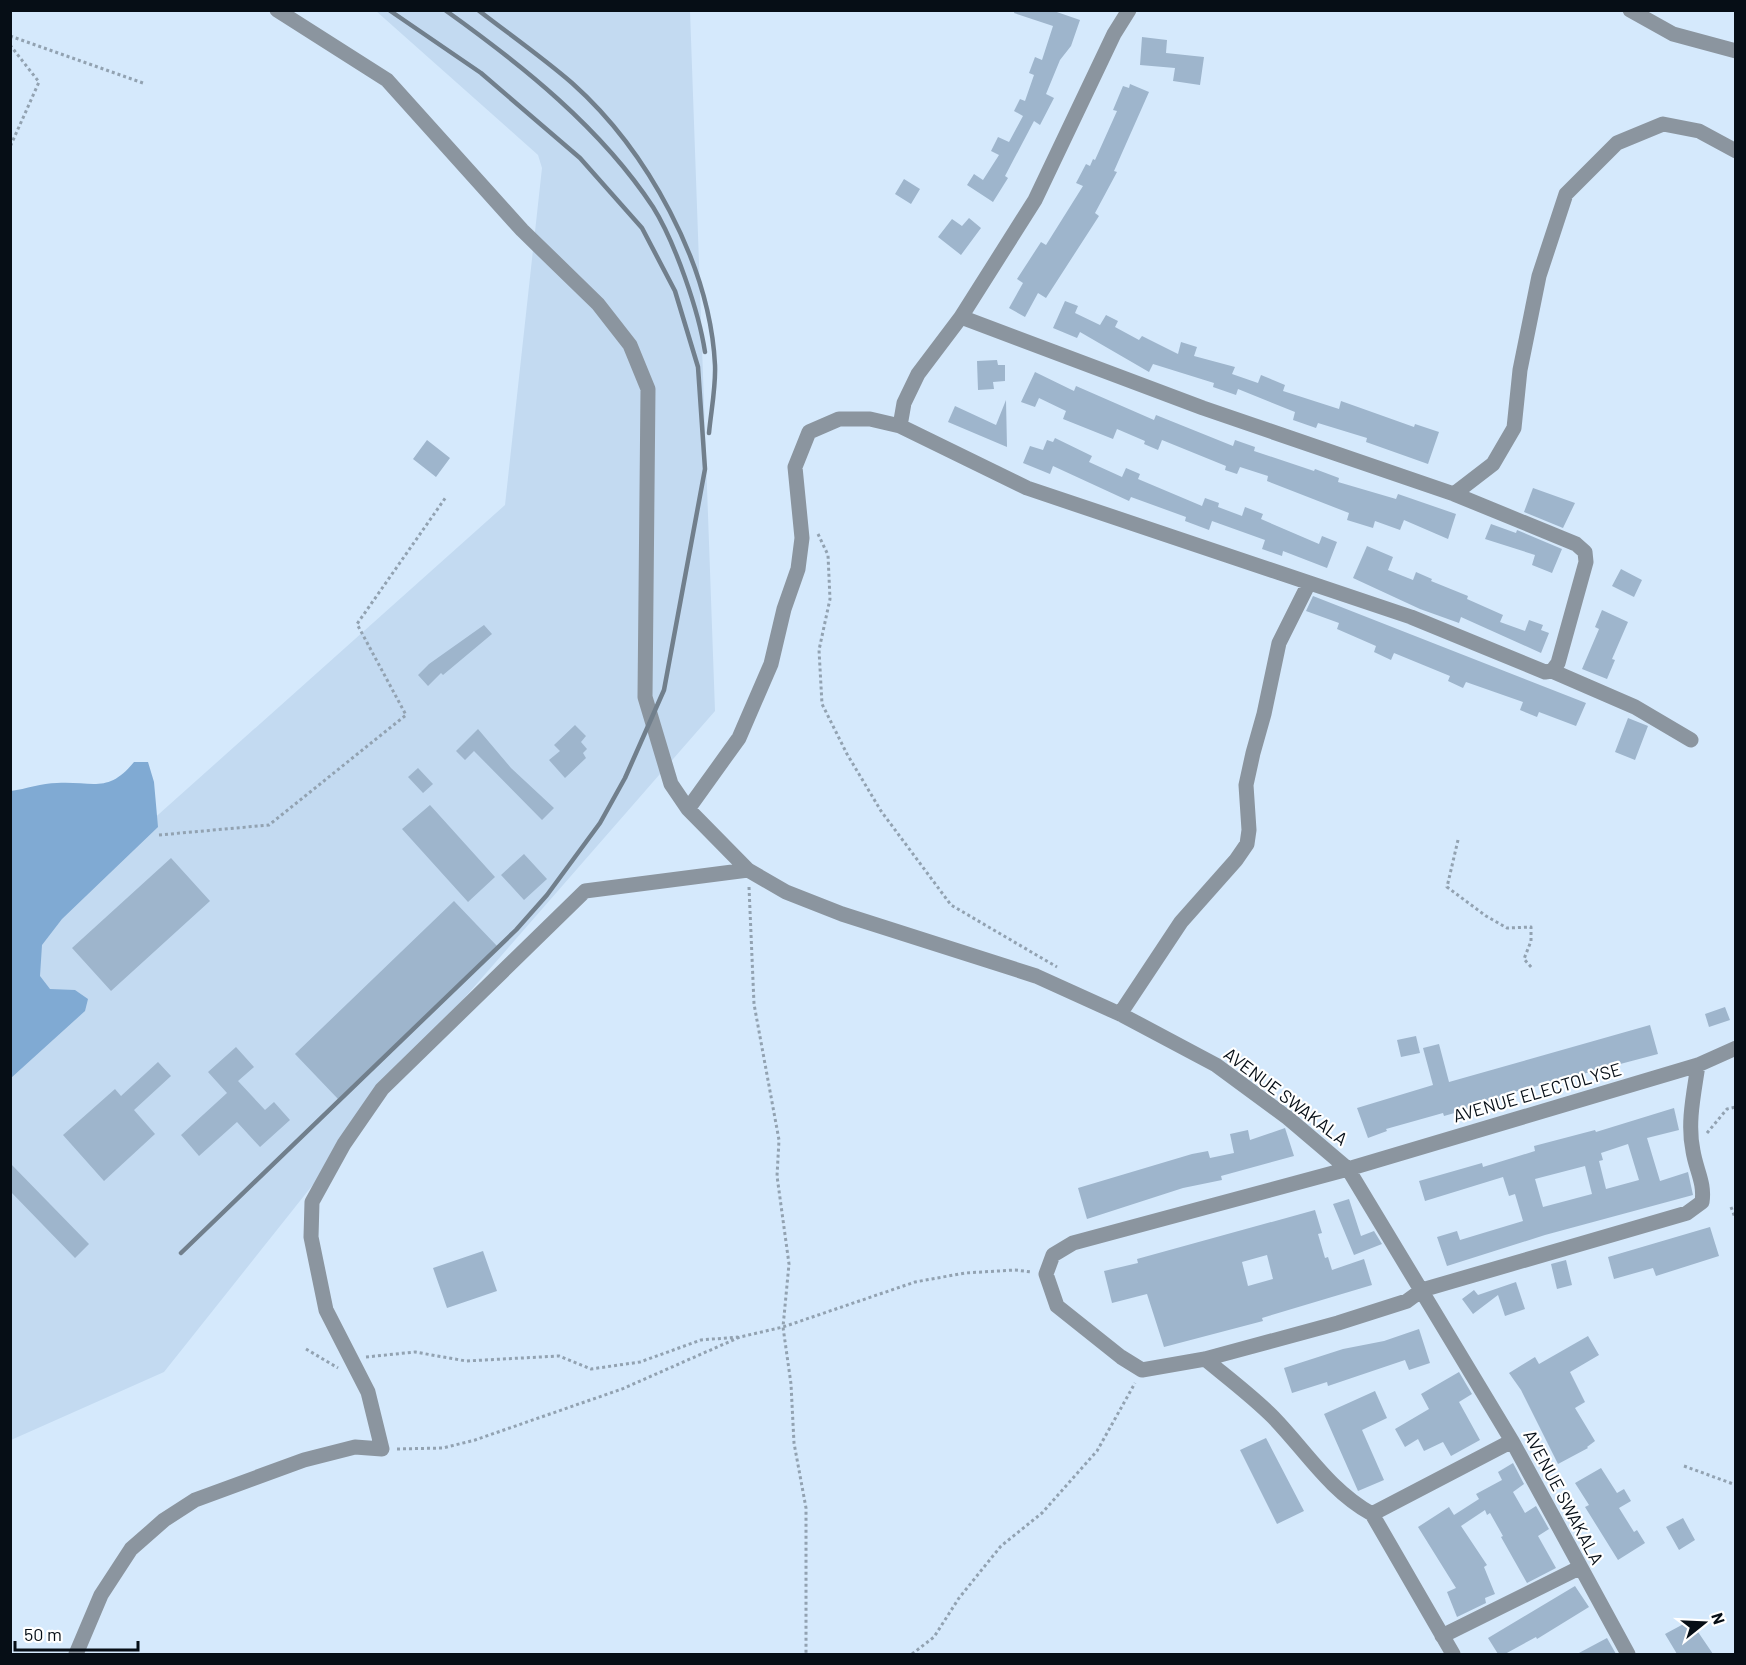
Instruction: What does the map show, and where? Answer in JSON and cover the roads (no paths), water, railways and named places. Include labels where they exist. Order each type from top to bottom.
[{"type":"street","name":"AVENUE SWAKALA","points":[[277,10],[387,80],[522,230],[598,304],[630,345],[648,389],[645,697],[671,784],[688,809],[748,870],[786,892],[833,910],[1036,976],[1120,1014],[1216,1065],[1288,1118],[1348,1169],[1512,1441],[1628,1654]]},
{"type":"street","points":[[900,426],[904,403],[918,374],[961,317],[1035,200],[1114,34],[1129,10]]},
{"type":"street","points":[[1630,10],[1673,34],[1736,51]]},
{"type":"street","points":[[1454,494],[1493,464],[1514,428],[1520,370],[1539,276],[1566,194],[1617,142],[1663,124],[1699,131],[1736,151]]},
{"type":"street","points":[[961,317],[1203,408],[1454,494],[1576,544],[1585,552],[1586,562],[1558,663],[1552,671]]},
{"type":"street","points":[[688,809],[739,738],[771,664],[784,609],[798,569],[802,538],[795,467],[809,432],[839,419],[870,419],[900,426],[1027,488],[1411,617],[1545,672],[1552,671],[1635,707],[1691,740]]},
{"type":"street","points":[[1120,1014],[1181,922],[1236,860],[1247,844],[1250,830],[1246,785],[1279,643],[1309,583]]},
{"type":"street","points":[[76,1654],[101,1595],[131,1549],[164,1520],[195,1500],[304,1460],[355,1447],[382,1449],[368,1392],[326,1310],[311,1237],[312,1202],[344,1144],[382,1089],[585,891],[748,870]]},
{"type":"street","name":"AVENUE ELECTOLYSE","points":[[1205,1359],[1142,1370],[1120,1357],[1057,1306],[1046,1274],[1053,1255],[1073,1243],[1348,1169],[1698,1065],[1736,1048]]},
{"type":"street","points":[[1205,1359],[1382,1311],[1407,1301],[1422,1290],[1687,1213],[1702,1202],[1704,1189],[1692,1150],[1691,1110],[1698,1065]]},
{"type":"street","points":[[1205,1359],[1271,1416],[1325,1479],[1349,1501],[1372,1514],[1453,1654]]},
{"type":"street","points":[[1372,1514],[1512,1441]]},
{"type":"street","points":[[1442,1636],[1580,1568]]},
{"type":"water","points":[[134,762],[148,762],[154,782],[158,827],[62,919],[42,945],[40,976],[50,989],[75,990],[88,999],[85,1011],[11,1078],[11,791],[51,783],[99,784],[108,782],[125,772]]},
{"type":"railway","points":[[181,1253],[516,930],[547,895],[600,823],[625,778],[664,690],[705,469],[698,367],[675,291],[642,228],[580,158],[481,73],[389,10]]},
{"type":"railway","points":[[445,10],[503,53],[585,124],[632,178],[653,207],[678,258],[697,317],[705,352]]},
{"type":"railway","points":[[478,10],[561,73],[599,110],[649,175],[670,211],[701,288],[710,327],[715,373],[709,433]]}]
